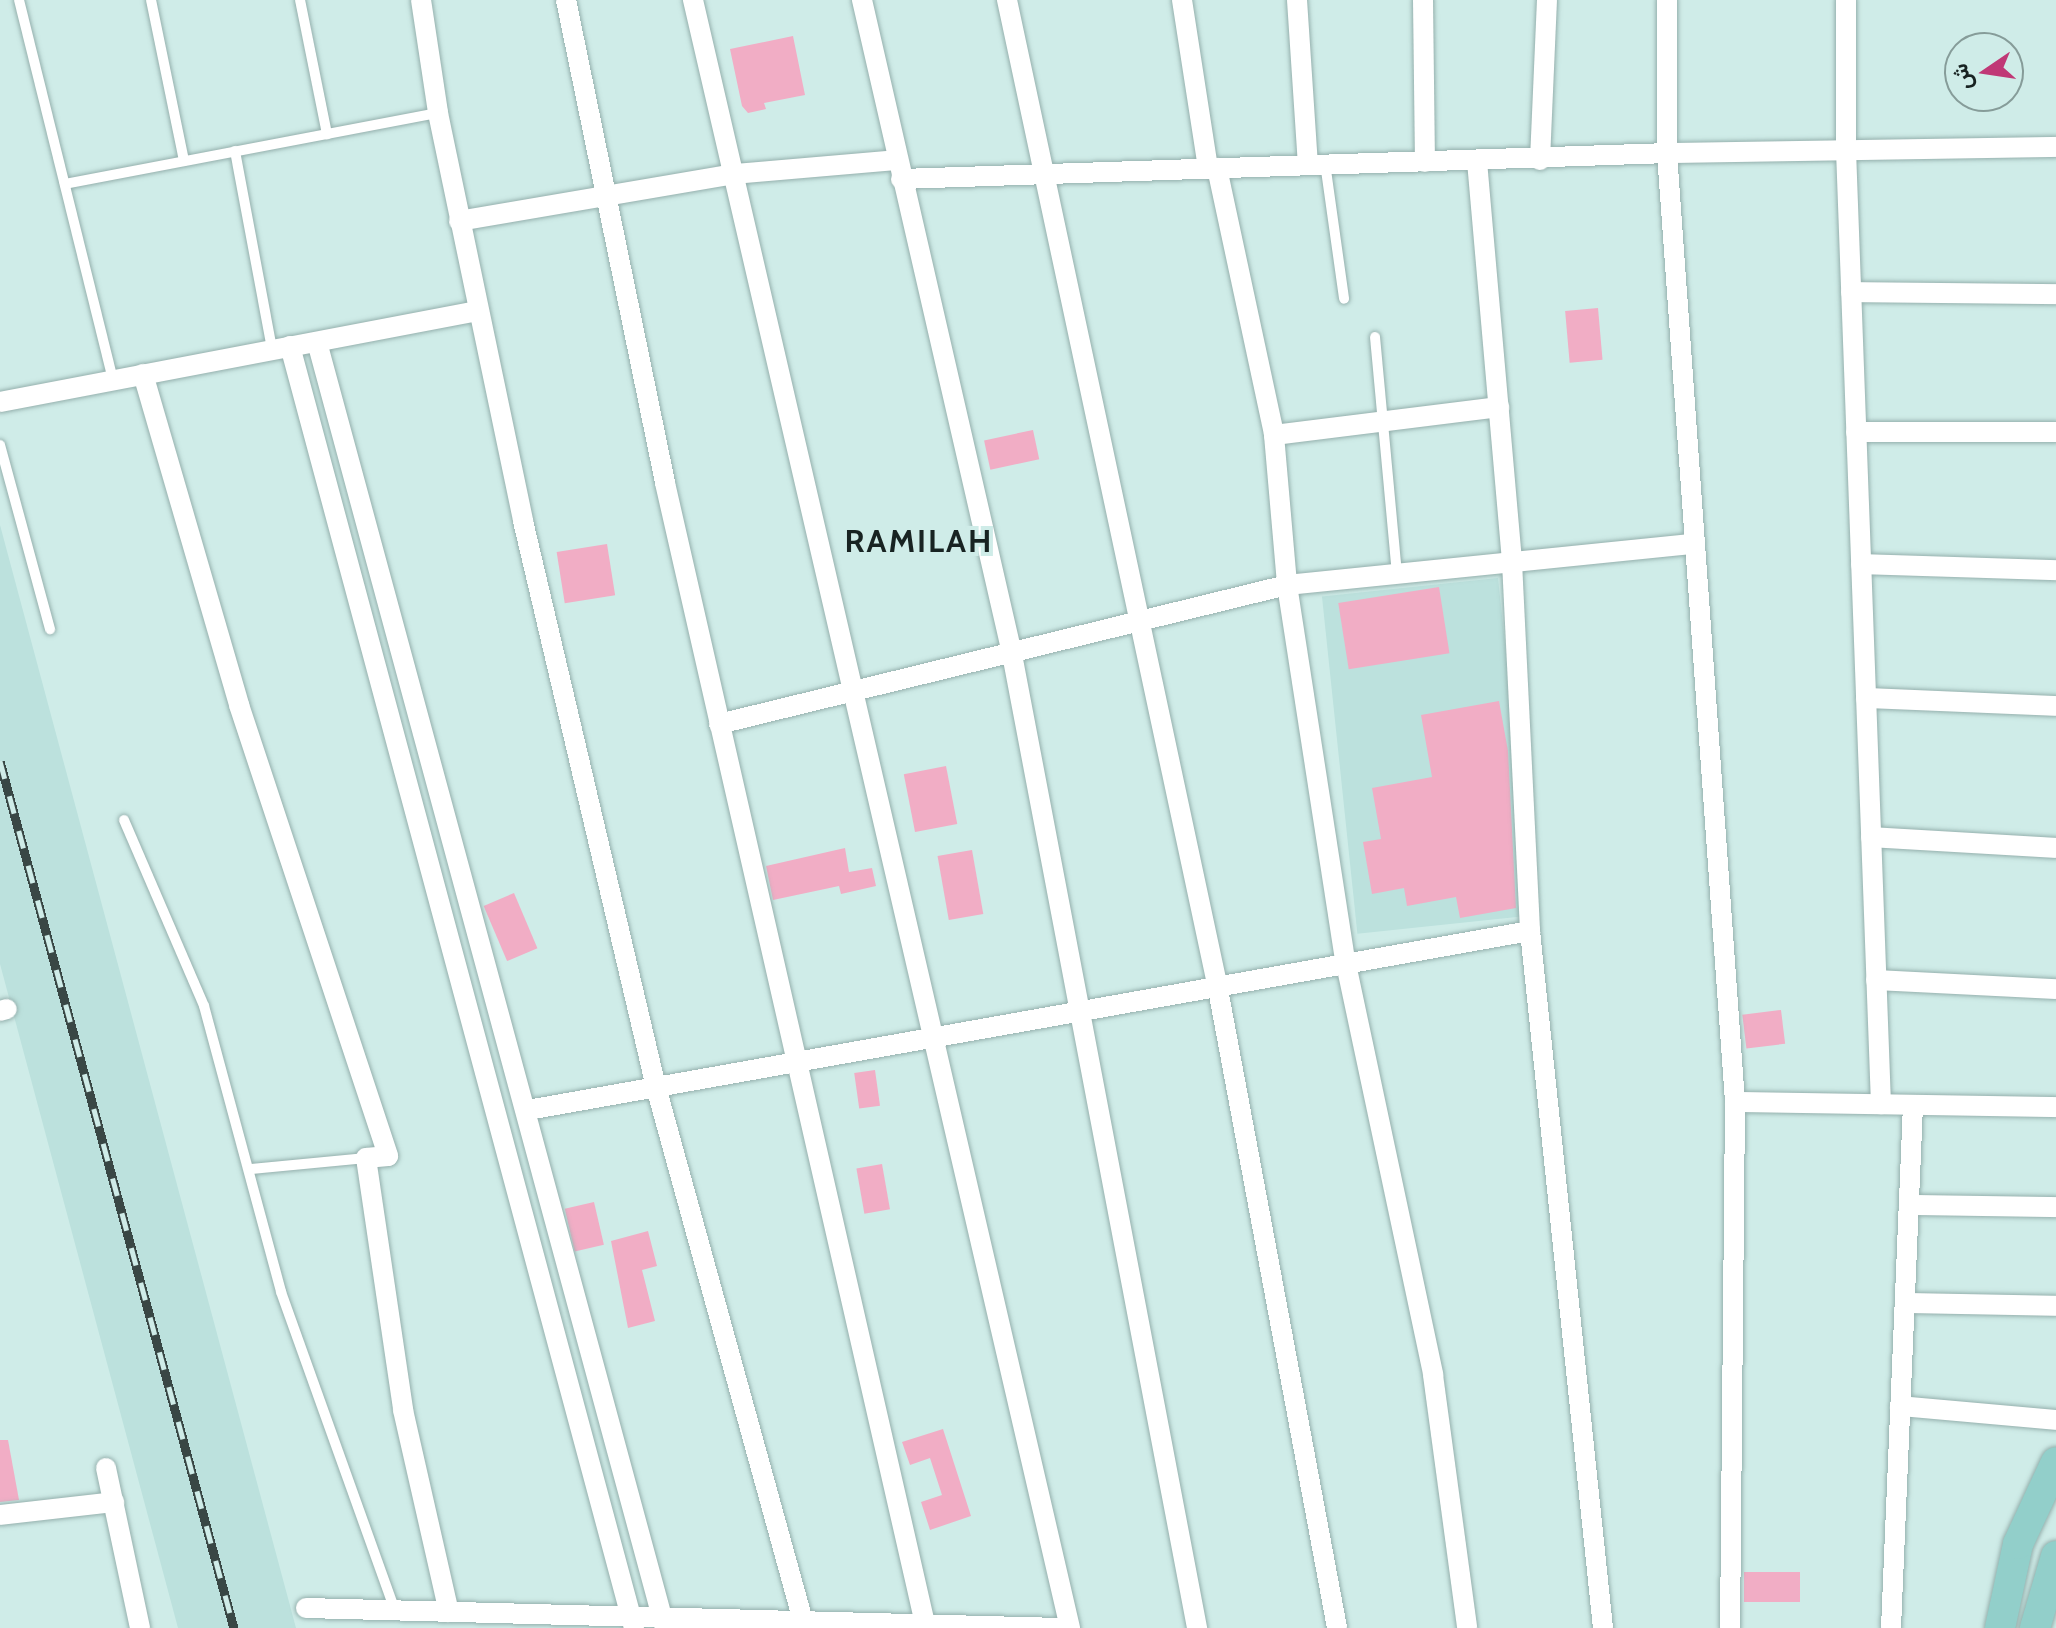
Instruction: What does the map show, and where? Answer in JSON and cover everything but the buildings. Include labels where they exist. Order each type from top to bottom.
[{"type":"main road","points":[[2000,1628],[2018,1544],[2056,1462]]},
{"type":"main road","points":[[2035,1628],[2056,1556]]},
{"type":"street","points":[[421,0],[438,113],[477,311],[656,1087],[803,1621]]},
{"type":"street","points":[[566,0],[605,195],[794,1061],[938,1626]]},
{"type":"street","points":[[693,0],[1070,1628]]},
{"type":"street","points":[[862,0],[1011,649],[1197,1628]]},
{"type":"street","points":[[1007,0],[1041,173],[1142,618],[1217,984],[1337,1628]]},
{"type":"street","points":[[1182,0],[1212,168],[1274,435],[1287,585],[1346,964],[1433,1375],[1467,1628]]},
{"type":"street","points":[[1297,0],[1316,163]]},
{"type":"street","points":[[1423,0],[1425,162]]},
{"type":"street","points":[[1540,160],[1547,0]]},
{"type":"street","points":[[1667,0],[1667,153],[1691,544],[1735,1102],[1730,1628]]},
{"type":"street","points":[[1846,0],[1846,150],[1881,1104]]},
{"type":"street","points":[[459,221],[734,174],[899,170],[1041,173],[1316,163],[1540,160],[1667,153],[2056,147]]},
{"type":"street","points":[[1477,161],[1512,562],[1530,931],[1603,1628]]},
{"type":"street","points":[[1851,292],[2056,294]]},
{"type":"street","points":[[0,402],[477,311]]},
{"type":"street","points":[[317,342],[528,1110],[663,1621]]},
{"type":"street","points":[[281,348],[632,1622]]},
{"type":"street","points":[[143,374],[239,705],[388,1156],[366,1158],[403,1410],[449,1612]]},
{"type":"street","points":[[1274,435],[1499,407]]},
{"type":"street","points":[[1856,432],[2056,432]]},
{"type":"street","points":[[719,724],[1011,649],[1287,585],[1691,544]]},
{"type":"street","points":[[1861,564],[2056,570]]},
{"type":"street","points":[[1866,698],[2056,706]]},
{"type":"street","points":[[1871,837],[2056,848]]},
{"type":"street","points":[[528,1110],[1217,984],[1530,931]]},
{"type":"street","points":[[1876,980],[2056,989]]},
{"type":"street","points":[[1735,1102],[2056,1107]]},
{"type":"street","points":[[1891,1628],[1913,1105]]},
{"type":"street","points":[[1909,1205],[2056,1207]]},
{"type":"street","points":[[1905,1303],[2056,1306]]},
{"type":"street","points":[[1900,1406],[2056,1420]]},
{"type":"street","points":[[106,1468],[140,1628]]},
{"type":"street","points":[[0,1515],[114,1502]]},
{"type":"street","points":[[306,1608],[368,1619],[395,1611],[632,1622],[757,1624],[803,1621],[1061,1628]]},
{"type":"street","points":[[2035,1628],[2056,1626]]},
{"type":"lane","points":[[19,0],[113,380]]},
{"type":"lane","points":[[151,0],[184,161]]},
{"type":"lane","points":[[300,0],[327,134]]},
{"type":"lane","points":[[65,184],[438,113]]},
{"type":"lane","points":[[235,151],[281,348]]},
{"type":"lane","points":[[1316,163],[1344,299]]},
{"type":"lane","points":[[1375,337],[1397,576]]},
{"type":"lane","points":[[0,445],[50,629]]},
{"type":"lane","points":[[124,820],[204,1006],[251,1169],[281,1292],[395,1611]]},
{"type":"lane","points":[[251,1169],[366,1158]]},
{"type":"shaded area","points":[[0,525],[296,1628],[178,1628],[0,964]]},
{"type":"shaded area","points":[[1498,578],[1533,915],[1357,934],[1322,597]]},
{"type":"railway","points":[[0,761],[234,1628]]},
{"type":"district","name":"RAMILAH","points":[[919,541]]}]
